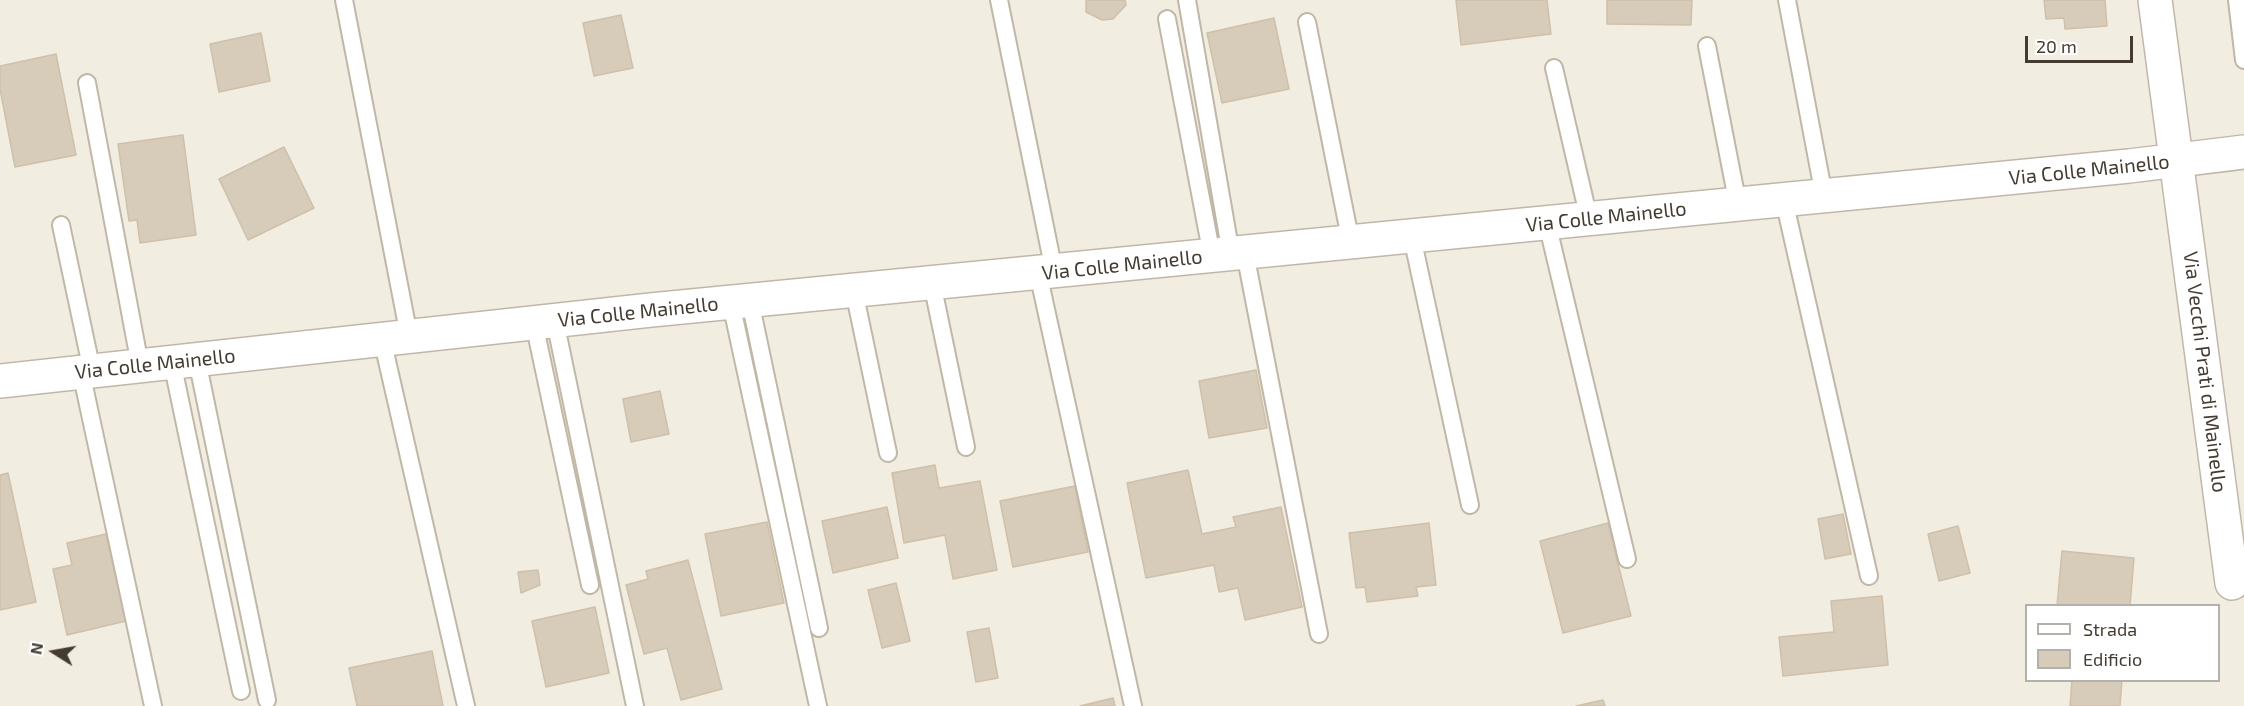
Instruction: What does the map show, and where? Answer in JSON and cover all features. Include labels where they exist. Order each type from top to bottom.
[{"type":"street","name":"Via Vecchi Prati di Mainello","points":[[2155,0],[2232,583]]},
{"type":"street","name":"Via Colle Mainello","points":[[0,381],[545,322],[2178,161],[2244,152]]},
{"type":"lane","points":[[344,0],[395,338],[466,706]]},
{"type":"lane","points":[[999,0],[1046,272],[1133,706]]},
{"type":"lane","points":[[1187,0],[1230,254]]},
{"type":"lane","points":[[1787,0],[1824,196]]},
{"type":"lane","points":[[2237,0],[2244,60]]},
{"type":"lane","points":[[1167,18],[1230,254],[1319,633]]},
{"type":"lane","points":[[1307,22],[1351,243]]},
{"type":"lane","points":[[1707,46],[1738,204]]},
{"type":"lane","points":[[1554,68],[1589,219]]},
{"type":"lane","points":[[87,83],[140,365]]},
{"type":"lane","points":[[1784,200],[1869,576]]},
{"type":"lane","points":[[1547,223],[1627,560]]},
{"type":"lane","points":[[62,225],[86,371],[153,706]]},
{"type":"lane","points":[[1412,237],[1470,505]]},
{"type":"lane","points":[[932,283],[966,447]]},
{"type":"lane","points":[[854,291],[888,453]]},
{"type":"lane","points":[[741,302],[819,628]]},
{"type":"lane","points":[[741,302],[818,706]]},
{"type":"lane","points":[[545,322],[590,585]]},
{"type":"lane","points":[[545,322],[635,706]]},
{"type":"lane","points":[[184,361],[241,691]]},
{"type":"lane","points":[[184,361],[267,700]]},
{"type":"building","points":[[1086,0],[1125,0],[1126,5],[1113,19],[1102,20],[1086,12]]},
{"type":"building","points":[[1456,0],[1547,0],[1551,34],[1461,45]]},
{"type":"building","points":[[1607,0],[1692,0],[1691,25],[1607,24]]},
{"type":"building","points":[[2044,0],[2105,0],[2107,26],[2065,29],[2064,18],[2046,19]]},
{"type":"building","points":[[621,15],[633,68],[594,76],[583,23]]},
{"type":"building","points":[[1274,18],[1289,89],[1222,103],[1207,33]]},
{"type":"building","points":[[261,33],[270,81],[219,92],[210,44]]},
{"type":"building","points":[[56,54],[76,155],[15,167],[0,89],[0,66]]},
{"type":"building","points":[[183,135],[196,235],[140,243],[137,220],[129,221],[118,144]]},
{"type":"building","points":[[284,147],[314,208],[248,240],[219,179]]},
{"type":"building","points":[[1256,370],[1267,428],[1209,438],[1199,381]]},
{"type":"building","points":[[660,391],[669,434],[631,442],[623,399]]},
{"type":"building","points":[[935,465],[939,488],[980,481],[997,570],[953,579],[945,535],[904,543],[892,473]]},
{"type":"building","points":[[1188,470],[1202,534],[1236,527],[1233,517],[1281,507],[1302,607],[1245,620],[1238,588],[1219,592],[1214,565],[1146,578],[1127,483]]},
{"type":"building","points":[[8,473],[36,602],[0,610],[0,475]]},
{"type":"building","points":[[1075,486],[1088,552],[1013,567],[1000,501]]},
{"type":"building","points":[[887,507],[898,558],[833,573],[822,521]]},
{"type":"building","points":[[1843,514],[1851,554],[1825,559],[1818,519]]},
{"type":"building","points":[[767,522],[784,603],[721,616],[705,534]]},
{"type":"building","points":[[1429,523],[1436,585],[1416,587],[1418,596],[1367,602],[1365,587],[1356,588],[1349,533]]},
{"type":"building","points":[[1608,523],[1631,616],[1563,633],[1540,541]]},
{"type":"building","points":[[1958,526],[1970,573],[1939,581],[1928,534]]},
{"type":"building","points":[[106,534],[126,621],[67,635],[53,569],[72,565],[67,543]]},
{"type":"building","points":[[2062,551],[2134,558],[2130,604],[2057,604]]},
{"type":"building","points":[[688,560],[722,689],[681,700],[667,648],[644,654],[626,585],[648,579],[646,571]]},
{"type":"building","points":[[538,570],[540,585],[521,593],[518,572]]},
{"type":"building","points":[[896,583],[910,641],[882,648],[868,590]]},
{"type":"building","points":[[1882,596],[1888,665],[1783,676],[1779,637],[1834,632],[1831,601]]},
{"type":"building","points":[[595,607],[609,673],[546,687],[532,621]]},
{"type":"building","points":[[989,628],[998,678],[976,682],[967,632]]},
{"type":"building","points":[[432,651],[443,706],[357,706],[349,668]]},
{"type":"building","points":[[2072,682],[2122,682],[2120,706],[2070,706]]},
{"type":"building","points":[[1113,698],[1115,706],[1080,706]]},
{"type":"building","points":[[1603,700],[1605,706],[1576,706]]}]
